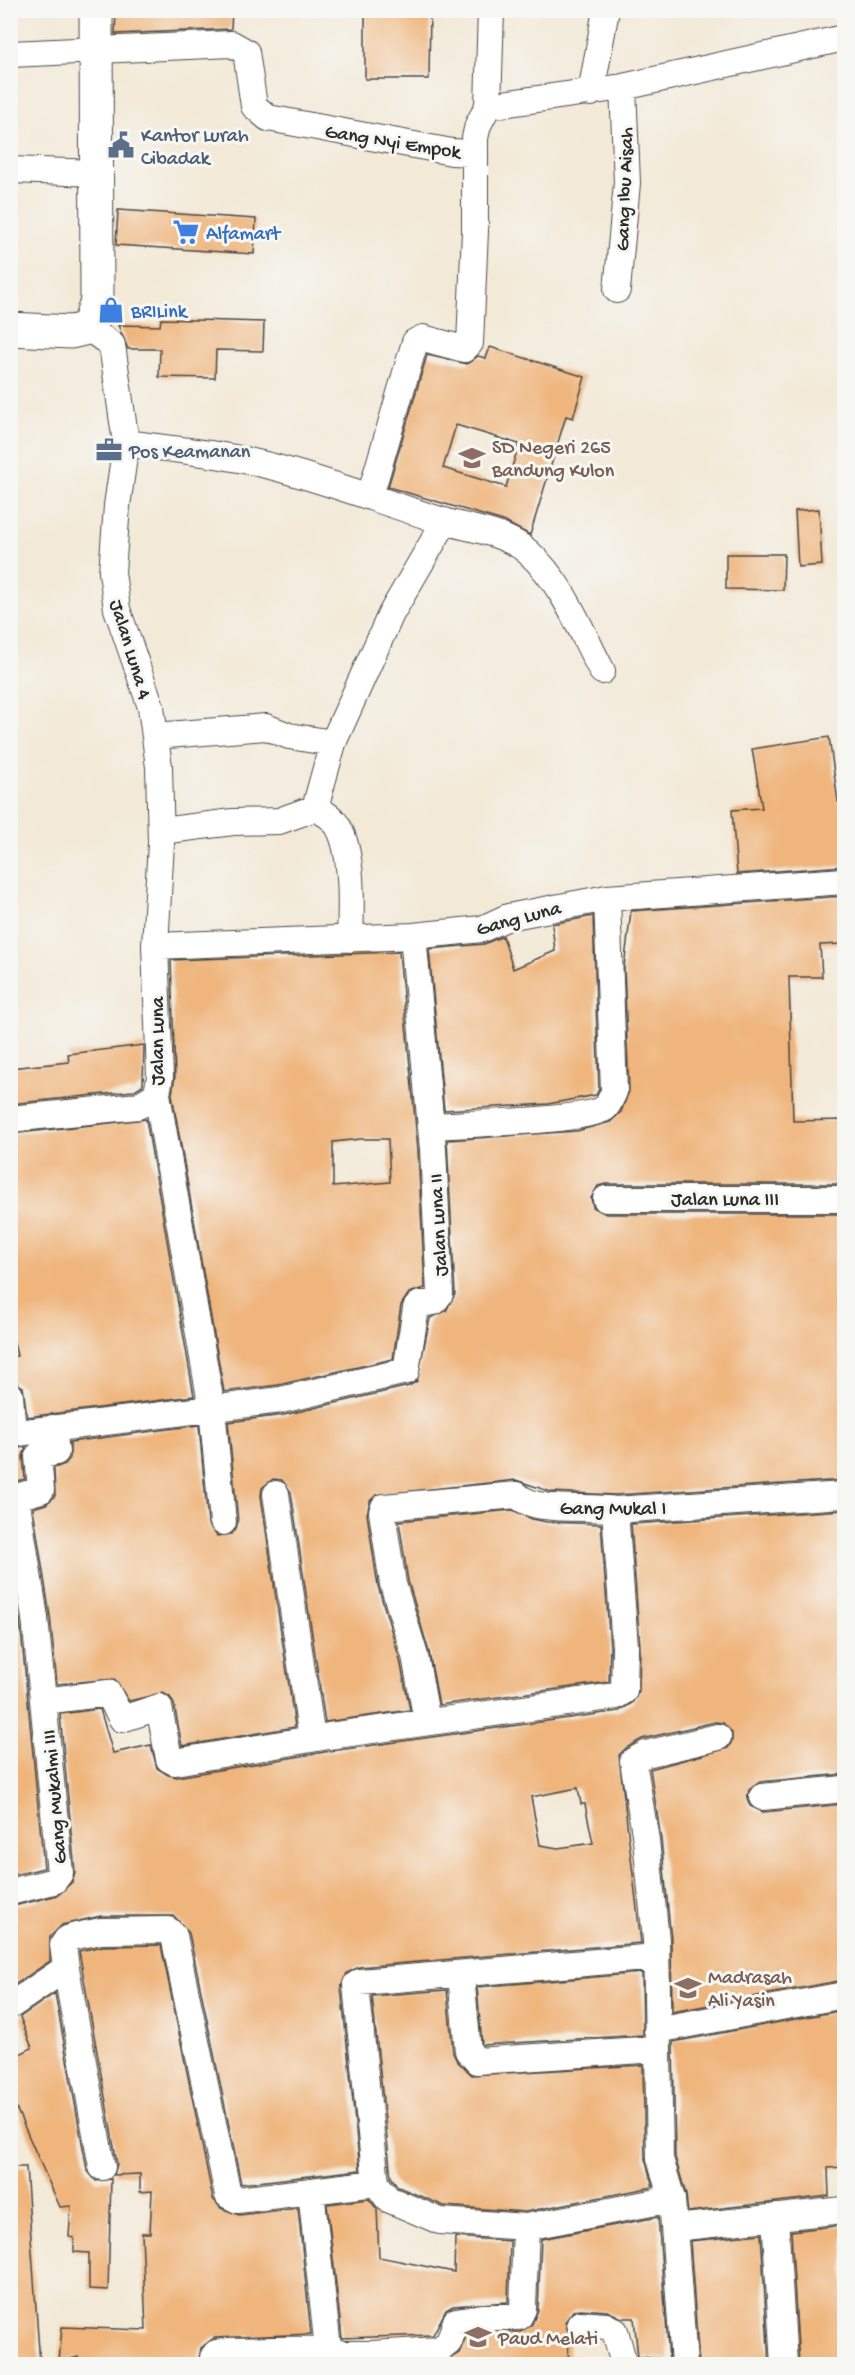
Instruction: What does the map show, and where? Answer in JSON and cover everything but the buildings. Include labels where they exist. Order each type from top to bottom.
[{"type":"main road","points":[[10,329],[71,332],[88,328],[97,301],[96,10]]},
{"type":"street","name":"Gang Nyi Empok","points":[[97,50],[232,44],[246,52],[254,106],[268,118],[452,152],[475,153],[478,125],[488,106],[491,10]]},
{"type":"street","points":[[591,93],[606,10]]},
{"type":"street","points":[[488,106],[623,87],[844,38]]},
{"type":"street","points":[[10,54],[97,50]]},
{"type":"street","name":"Gang Ibu Aisah","points":[[616,290],[627,183],[623,87]]},
{"type":"street","points":[[369,496],[416,342],[423,338],[464,349],[470,343],[475,231],[475,153]]},
{"type":"street","points":[[10,170],[97,173]]},
{"type":"street","name":"Jalan Luna 4","points":[[88,328],[112,345],[126,443],[117,506],[112,572],[117,609],[150,707],[154,736],[161,831],[155,946]]},
{"type":"street","points":[[126,443],[268,465],[445,521],[480,529],[525,550],[556,585],[602,671]]},
{"type":"street","points":[[315,808],[333,743],[391,614],[445,521]]},
{"type":"street","points":[[154,736],[266,727],[289,736],[333,743]]},
{"type":"street","points":[[161,831],[233,822],[279,821],[315,808]]},
{"type":"street","points":[[315,808],[333,819],[348,858],[352,892],[350,939]]},
{"type":"street","name":"Gang Luna","points":[[155,946],[413,936],[482,929],[508,917],[607,898],[844,881]]},
{"type":"street","points":[[431,1126],[593,1113],[607,1107],[614,1092],[607,898]]},
{"type":"street","name":"Jalan Luna II","points":[[212,1409],[281,1401],[406,1371],[416,1308],[434,1302],[440,1293],[431,1126],[413,936]]},
{"type":"street","name":"Jalan Luna","points":[[10,1119],[138,1106],[157,1094],[160,1077],[155,946]]},
{"type":"street","points":[[157,1094],[212,1409],[223,1522]]},
{"type":"street","name":"Jalan Luna III","points":[[606,1199],[844,1199]]},
{"type":"street","points":[[10,1395],[12,1434],[212,1409]]},
{"type":"street","name":"Gang Mukalmi III","points":[[10,1892],[54,1881],[60,1873],[35,1618],[16,1497],[41,1490],[38,1456],[56,1452],[53,1428]]},
{"type":"street","points":[[276,1494],[312,1739]]},
{"type":"street","name":"Gang Mukal I","points":[[427,1721],[415,1656],[393,1584],[382,1512],[384,1507],[518,1496],[521,1500],[544,1506],[595,1506],[615,1510],[844,1495]]},
{"type":"street","points":[[44,1701],[108,1693],[122,1719],[159,1707],[171,1762],[427,1721],[606,1698],[623,1693],[625,1647],[615,1510]]},
{"type":"street","points":[[684,2364],[672,2199],[660,2159],[656,1957],[646,1840],[633,1761],[646,1754],[718,1737]]},
{"type":"street","points":[[762,1797],[844,1789]]},
{"type":"street","points":[[102,2167],[63,1945],[67,1939],[101,1931],[168,1930],[174,1936],[177,1946],[228,2195],[238,2200],[376,2183]]},
{"type":"street","points":[[656,1957],[360,1982],[356,1985],[376,2183],[388,2199],[440,2221],[526,2227],[672,2199]]},
{"type":"street","points":[[10,2006],[66,1968]]},
{"type":"street","points":[[461,1975],[468,2051],[477,2061],[657,2040],[844,1995]]},
{"type":"street","points":[[311,2191],[338,2356]]},
{"type":"street","points":[[675,2228],[844,2210]]},
{"type":"street","points":[[775,2217],[784,2364]]},
{"type":"street","points":[[213,2364],[213,2357],[216,2353],[228,2351],[372,2359],[439,2350],[449,2342],[456,2321],[482,2317],[519,2318],[523,2308],[526,2227]]},
{"type":"street","points":[[580,2324],[606,2326],[615,2331],[624,2364]]},
{"type":"place","name":"Kantor Lurah Cibadak","points":[[121,145]]},
{"type":"place","name":"Alfamart","points":[[186,232]]},
{"type":"place","name":"BRILink","points":[[111,310]]},
{"type":"place","name":"Pos Keamanan","points":[[109,450]]},
{"type":"place","name":"SD Negeri 265 Bandung Kulon","points":[[472,458]]},
{"type":"place","name":"Madrasah Ali Yasin","points":[[688,1988]]},
{"type":"place","name":"Paud Melati","points":[[478,2337]]}]
